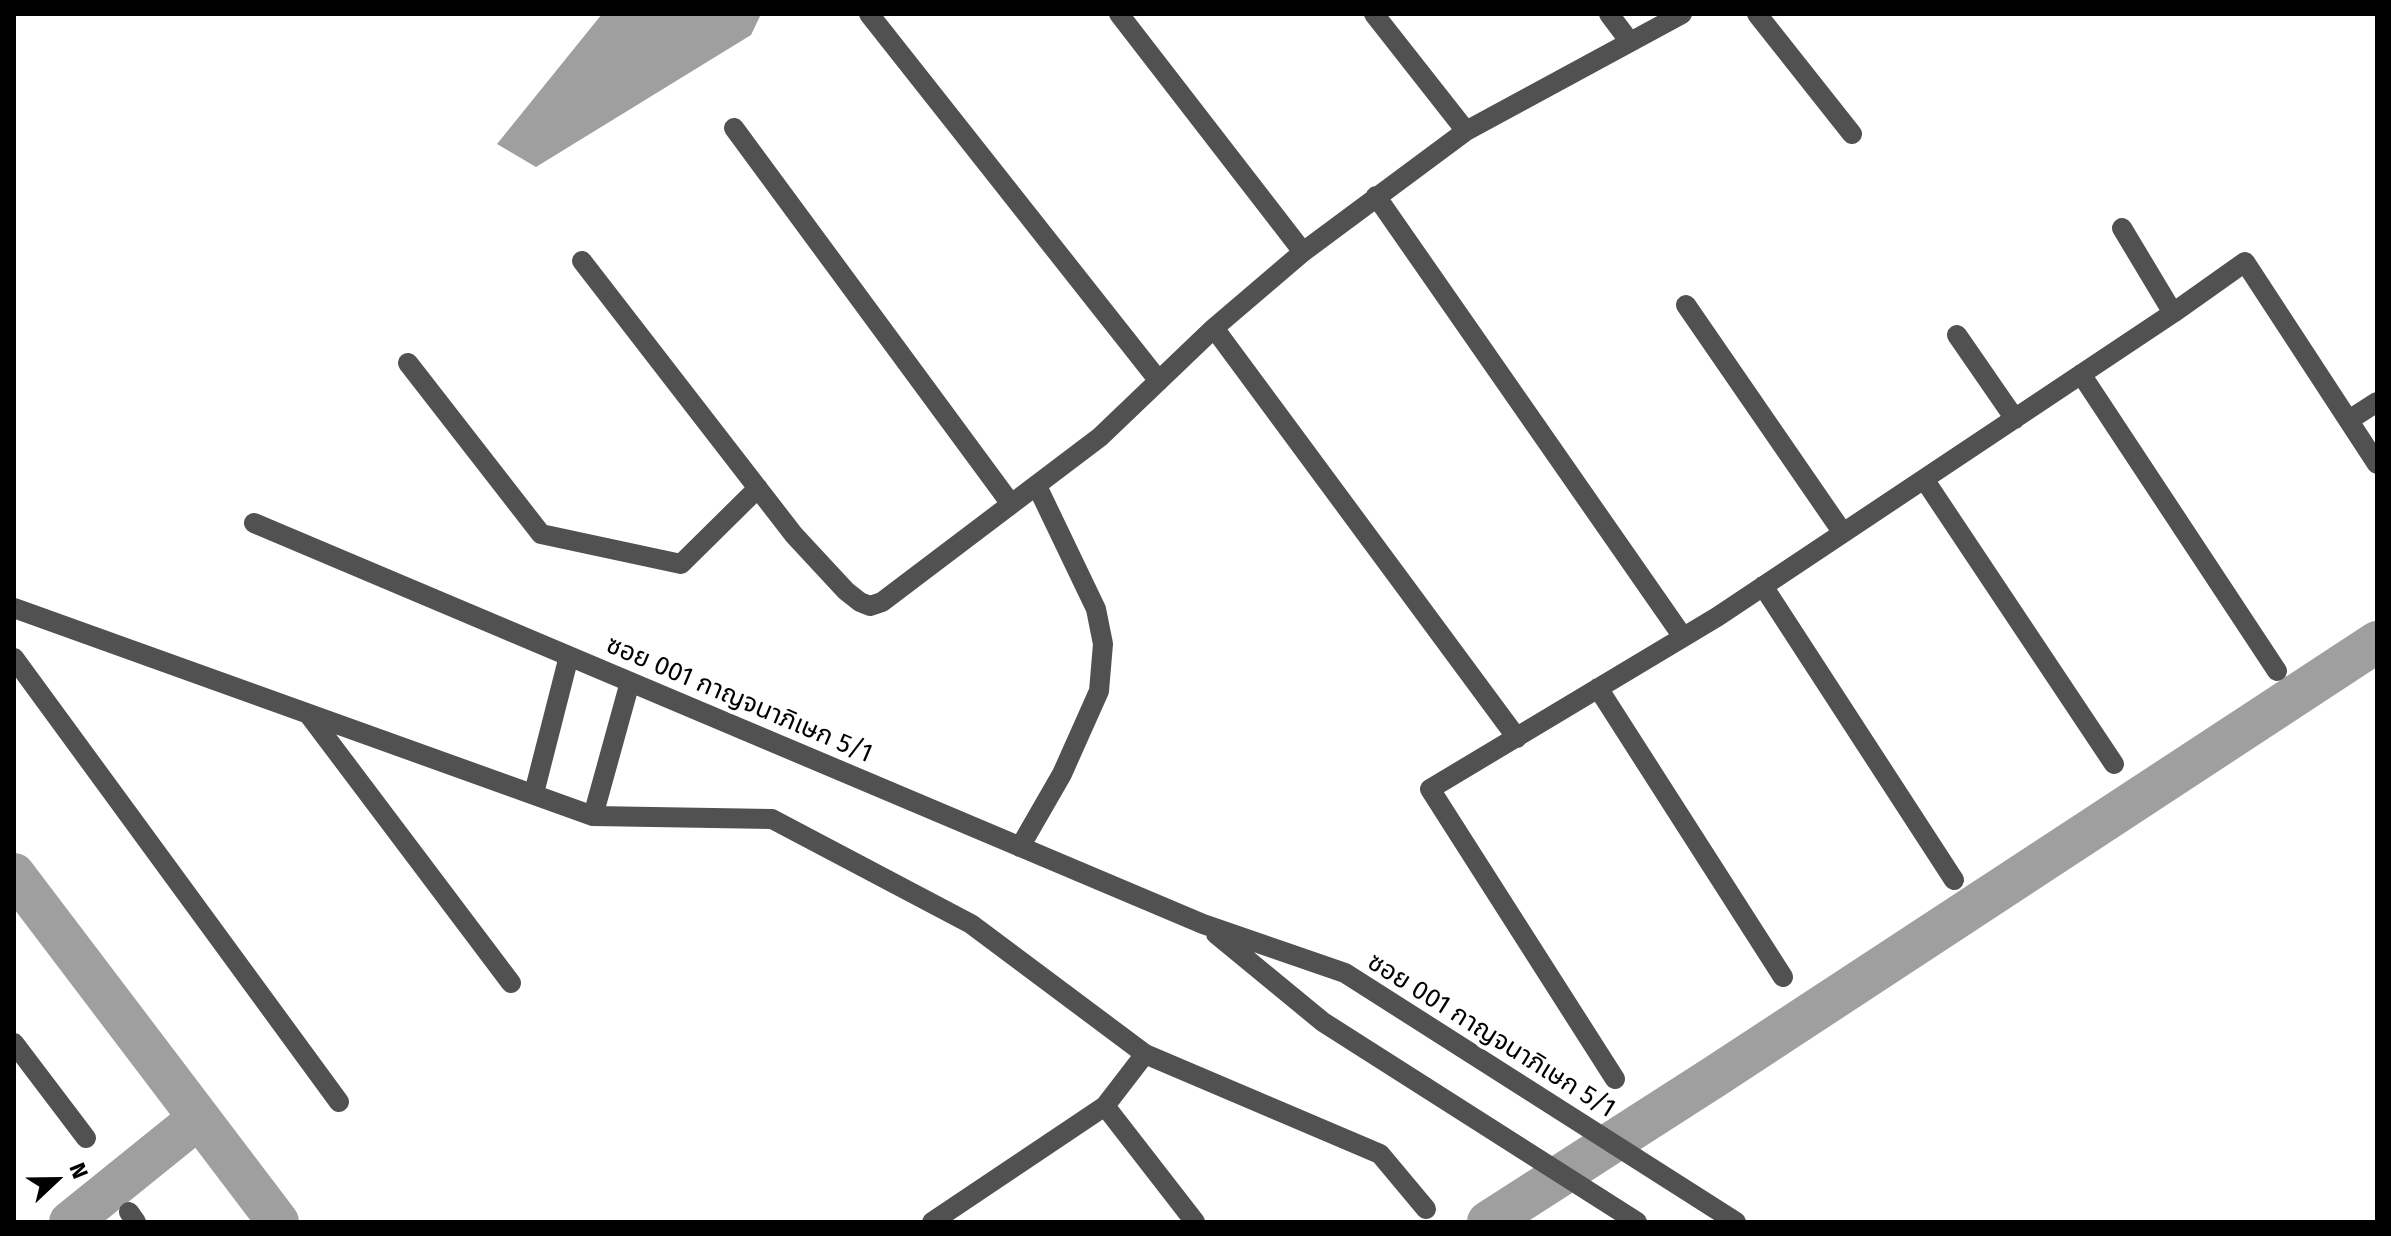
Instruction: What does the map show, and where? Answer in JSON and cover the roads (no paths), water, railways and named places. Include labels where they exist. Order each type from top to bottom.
[{"type":"street","points":[[869,14],[1159,381]]},
{"type":"street","points":[[1119,14],[1303,252]]},
{"type":"street","points":[[1374,14],[1466,131]]},
{"type":"street","points":[[1609,14],[1630,42]]},
{"type":"street","points":[[582,261],[794,535],[846,591],[870,606],[882,602],[1100,437],[1214,328],[1303,252],[1376,196],[1466,131],[1682,14]]},
{"type":"street","points":[[1757,14],[1852,134]]},
{"type":"street","points":[[734,128],[1011,504]]},
{"type":"street","points":[[1376,196],[1683,637]]},
{"type":"street","points":[[2122,228],[2173,313]]},
{"type":"street","points":[[1615,1079],[1430,789],[1763,586],[2245,262],[2377,464]]},
{"type":"street","points":[[1686,305],[1843,533]]},
{"type":"street","points":[[1214,328],[1517,738]]},
{"type":"street","points":[[1957,335],[2015,419]]},
{"type":"street","points":[[408,363],[541,534],[681,564],[758,488]]},
{"type":"street","points":[[2081,374],[2277,671]]},
{"type":"street","points":[[2349,420],[2377,402]]},
{"type":"street","points":[[1924,479],[2114,764]]},
{"type":"street","points":[[1020,847],[1062,774],[1099,691],[1103,644],[1096,609],[1037,486]]},
{"type":"street","name":"ซอย 001 กาญจนาภิเษก 5/1","points":[[254,523],[1203,924],[1345,973],[1736,1222]]},
{"type":"street","points":[[1763,586],[1954,880]]},
{"type":"street","points":[[14,608],[593,816],[772,819],[971,924],[1145,1054],[1380,1154],[1426,1209]]},
{"type":"street","points":[[534,793],[569,656]]},
{"type":"street","points":[[14,658],[339,1102]]},
{"type":"street","points":[[593,816],[630,682]]},
{"type":"street","points":[[1598,688],[1783,977]]},
{"type":"street","points":[[309,715],[511,983]]},
{"type":"street","name":"ซอย 001 กาญจนาภิเษก 5/1","points":[[1203,924],[1323,1022],[1637,1222]]},
{"type":"street","points":[[14,1043],[86,1138]]},
{"type":"street","points":[[932,1222],[1105,1106],[1145,1054]]},
{"type":"street","points":[[1105,1106],[1195,1222]]},
{"type":"waterway","points":[[1488,1222],[2377,642]]},
{"type":"waterway","points":[[14,874],[278,1222]]},
{"type":"waterway","points":[[70,1222],[199,1118]]}]
